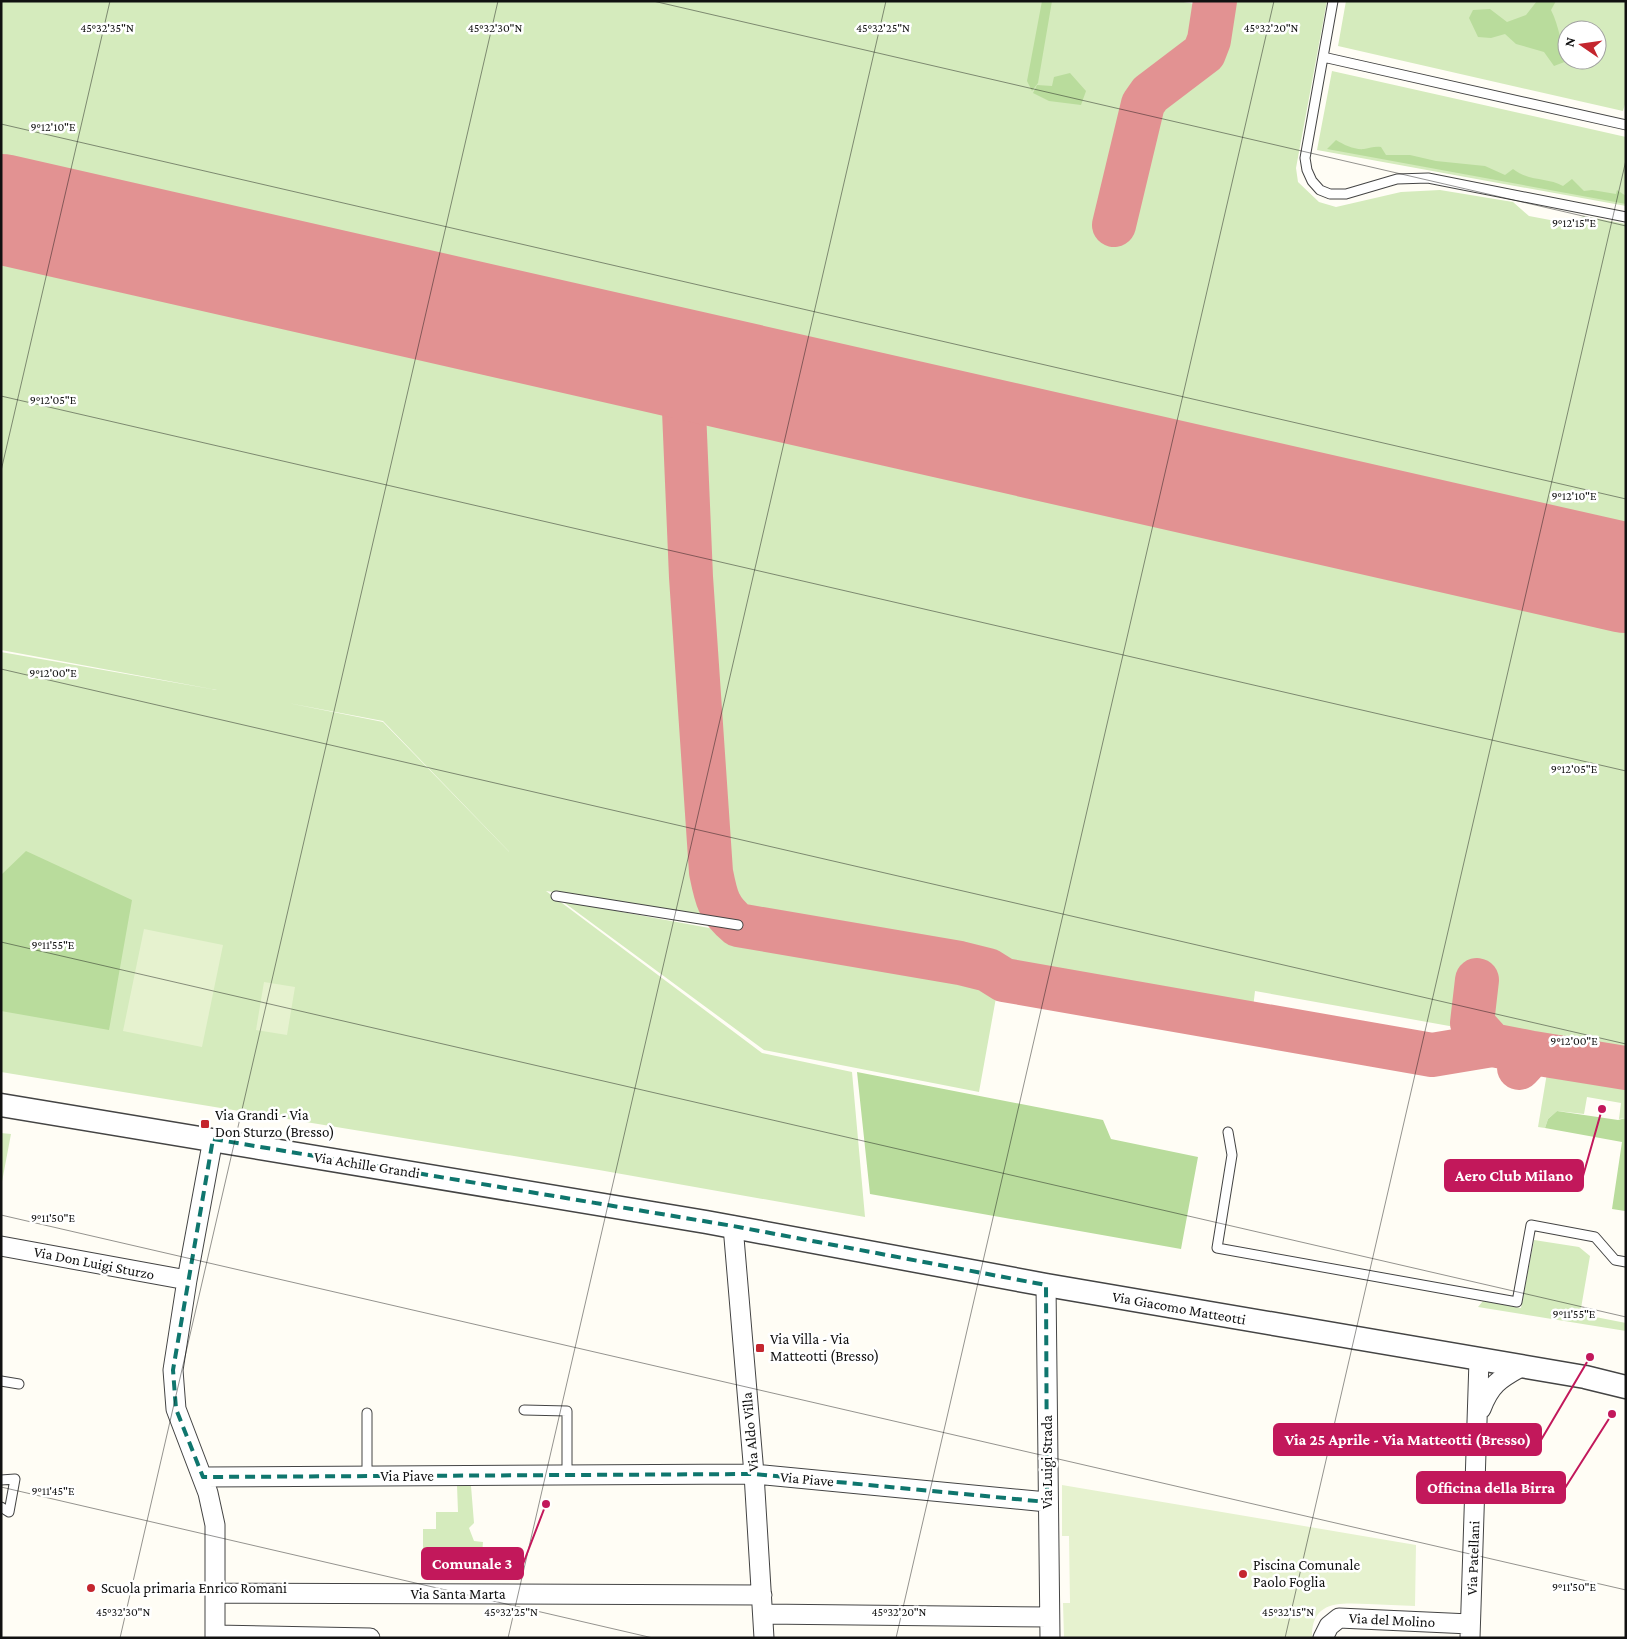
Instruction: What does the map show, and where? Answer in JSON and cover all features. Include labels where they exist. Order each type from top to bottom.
[{"type":"street","name":"Via Achille Grandi","points":[[1,1105],[733,1226]]},
{"type":"street","points":[[213,1139],[187,1280],[174,1370],[176,1409],[208,1493],[215,1525],[215,1636],[370,1638]]},
{"type":"street","name":"Via Giacomo Matteotti","points":[[733,1226],[1046,1285],[1585,1377],[1626,1387]]},
{"type":"street","name":"Via Aldo Villa","points":[[733,1226],[754,1474],[764,1638]]},
{"type":"street","name":"Via Don Luigi Sturzo","points":[[1,1246],[187,1280]]},
{"type":"street","name":"Via Luigi Strada","points":[[1046,1285],[1050,1638]]},
{"type":"street","name":"Via Patellani","points":[[1470,1631],[1479,1360]]},
{"type":"street","name":"Via Patellani","points":[[1477,1417],[1487,1392],[1498,1380],[1521,1367]]},
{"type":"street","name":"Via Piave","points":[[202,1477],[754,1474],[1047,1502]]},
{"type":"street","name":"Via Santa Marta","points":[[215,1593],[762,1595]]},
{"type":"street","points":[[763,1614],[1050,1617]]},
{"type":"street","name":"Via del Molino","points":[[1323,1638],[1329,1626],[1339,1618],[1470,1631]]},
{"type":"lane","points":[[1333,1],[1305,158],[1310,178],[1324,193],[1343,194],[1390,181],[1428,178],[1626,217]]},
{"type":"lane","points":[[1323,56],[1626,125]]},
{"type":"lane","points":[[556,896],[738,925]]},
{"type":"lane","points":[[1228,1132],[1232,1155],[1217,1248],[1517,1302],[1531,1225],[1595,1238],[1615,1260],[1626,1262]]},
{"type":"lane","points":[[1,1381],[19,1384]]},
{"type":"lane","points":[[524,1410],[567,1411],[567,1475]]},
{"type":"lane","name":"Via Piave","points":[[367,1413],[367,1476]]},
{"type":"lane","points":[[1,1480],[15,1479],[9,1512],[1,1507]]},
{"type":"highlighted area","points":[[213,1139],[733,1226],[1046,1285],[1047,1502],[754,1474],[203,1477],[176,1409],[173,1370]]},
{"type":"green space","points":[[1,1],[1178,1],[1195,4],[1202,12],[1222,16],[1226,1],[1327,1],[1296,168],[1298,182],[1319,202],[1336,207],[1401,192],[1440,190],[1513,202],[1529,216],[1566,223],[1584,216],[1626,224],[1626,539],[1,172]]},
{"type":"green space","points":[[1042,1],[1052,1],[1038,83],[1032,91],[1027,81]]},
{"type":"green space","points":[[1346,1],[1626,1],[1626,101],[1623,111],[1338,46]]},
{"type":"green space","points":[[1537,1],[1556,1],[1551,10],[1557,26],[1557,65],[1554,66],[1544,52],[1516,44],[1505,34],[1491,38],[1478,37],[1469,18],[1473,10],[1490,9],[1507,22],[1526,15]]},
{"type":"green space","points":[[1332,71],[1626,137],[1626,206],[1317,150]]},
{"type":"green space","points":[[1070,73],[1086,91],[1081,105],[1049,101],[1033,93],[1037,85],[1052,86],[1054,77]]},
{"type":"green space","points":[[1336,140],[1357,149],[1381,147],[1386,155],[1410,155],[1436,161],[1485,166],[1505,175],[1513,169],[1526,176],[1551,181],[1563,186],[1572,179],[1584,191],[1592,190],[1616,194],[1617,190],[1626,196],[1626,204],[1327,149]]},
{"type":"green space","points":[[1,250],[671,400],[698,786],[703,915],[546,891],[762,1053],[852,1072],[865,1217],[599,1170],[1,1072],[1,652],[217,690],[1,650]],"holes":[[[288,703],[383,721],[521,864],[383,722]]]},
{"type":"green space","points":[[699,407],[1626,618],[1626,1049],[1467,1022],[1466,1029],[1255,991],[1253,1008],[1009,962],[740,917],[728,902],[715,827],[694,488],[701,487]]},
{"type":"green space","points":[[26,851],[132,900],[109,1030],[1,1011],[1,875]]},
{"type":"green space","points":[[562,901],[999,981],[979,1092],[764,1050]]},
{"type":"green space","points":[[144,929],[223,945],[202,1047],[123,1031]]},
{"type":"green space","points":[[264,982],[295,987],[287,1035],[256,1030]]},
{"type":"green space","points":[[857,1072],[1103,1120],[1111,1139],[1198,1157],[1181,1249],[870,1194]]},
{"type":"green space","points":[[1547,1073],[1626,1086],[1626,1118],[1619,1119],[1621,1103],[1587,1097],[1584,1114],[1557,1111],[1548,1119],[1545,1128],[1538,1127]]},
{"type":"green space","points":[[1557,1111],[1618,1120],[1626,1118],[1625,1211],[1612,1209],[1622,1142],[1545,1128],[1548,1119]]},
{"type":"green space","points":[[1,1133],[11,1134],[1,1187]]},
{"type":"green space","points":[[1534,1240],[1579,1247],[1590,1256],[1580,1314],[1626,1323],[1626,1331],[1478,1307],[1483,1301],[1521,1308]]},
{"type":"green space","points":[[457,1485],[471,1486],[474,1523],[469,1528],[474,1541],[483,1542],[482,1554],[423,1555],[423,1529],[436,1529],[436,1512],[458,1512]]},
{"type":"green space","name":"Piscina Comunale Paolo Foglia","points":[[1062,1485],[1416,1545],[1415,1606],[1338,1604],[1329,1606],[1316,1617],[1312,1638],[1064,1638],[1063,1603],[1070,1603],[1069,1536],[1062,1536]]},
{"type":"taxiway","points":[[1114,225],[1143,104],[1150,94],[1204,53],[1209,40],[1215,1]]},
{"type":"taxiway","points":[[682,363],[691,577],[711,872],[722,908],[738,925],[960,963],[988,970],[1004,980],[1432,1055],[1492,1045],[1533,1053]]},
{"type":"taxiway","points":[[1477,980],[1472,1023],[1492,1045]]},
{"type":"taxiway","points":[[1519,1068],[1533,1053],[1626,1068]]},
{"type":"runway","points":[[1,209],[1626,578]]},
{"type":"place","name":"Aero Club Milano","points":[[1602,1109]]},
{"type":"place","name":"Via Grandi - Via Don Sturzo (Bresso)","points":[[205,1124]]},
{"type":"place","name":"Via Villa - Via Matteotti (Bresso)","points":[[760,1348]]},
{"type":"place","name":"Via 25 Aprile - Via Matteotti (Bresso)","points":[[1590,1357]]},
{"type":"place","name":"Officina della Birra","points":[[1612,1414]]},
{"type":"place","name":"Comunale 3","points":[[546,1504]]},
{"type":"place","name":"Piscina Comunale Paolo Foglia","points":[[1243,1574]]},
{"type":"place","name":"Scuola primaria Enrico Romani","points":[[91,1588]]}]
